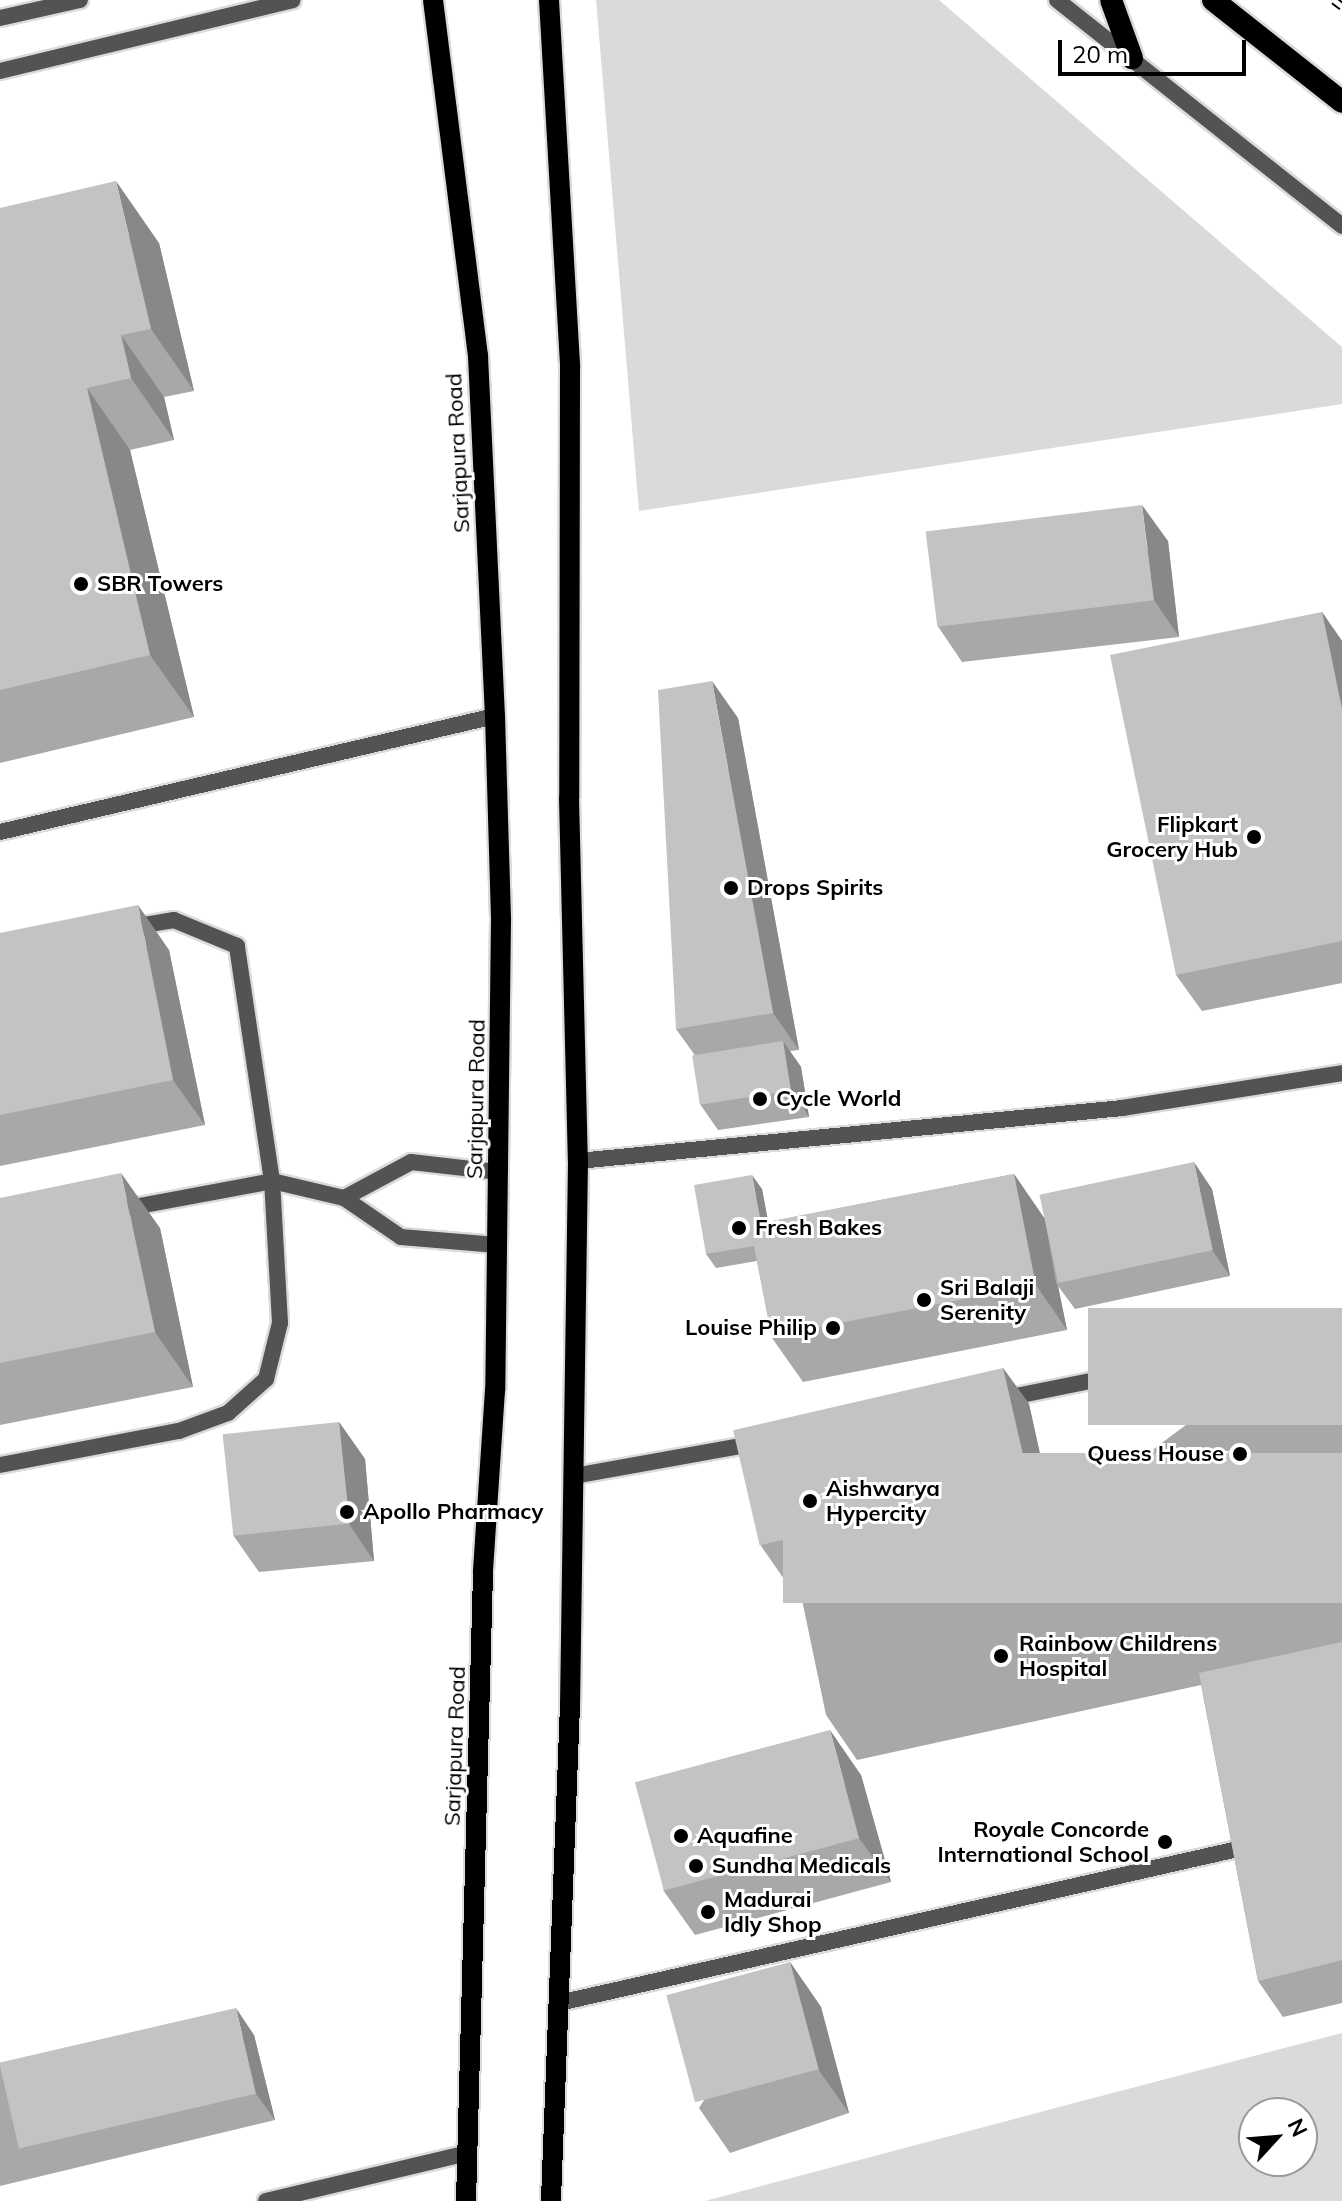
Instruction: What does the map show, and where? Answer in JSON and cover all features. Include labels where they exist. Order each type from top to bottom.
[{"type":"highway","points":[[1111,0],[1132,58]]},
{"type":"highway","points":[[1213,0],[1342,102]]},
{"type":"main road","name":"Sarjapura Road","points":[[433,0],[478,356],[501,920],[495,1390],[483,1573],[466,2201]]},
{"type":"main road","points":[[549,0],[570,367],[569,798],[578,1161],[574,1476],[551,2201]]},
{"type":"street","points":[[0,18],[80,0]]},
{"type":"street","points":[[0,71],[293,0]]},
{"type":"street","points":[[1057,0],[1342,226]]},
{"type":"street","points":[[0,832],[495,716]]},
{"type":"street","points":[[0,1465],[179,1431],[228,1413],[266,1379],[280,1323],[272,1181],[237,946],[174,920],[116,930]]},
{"type":"street","points":[[578,1161],[1122,1108],[1342,1073]]},
{"type":"street","points":[[344,1198],[411,1162],[499,1172]]},
{"type":"street","points":[[106,1213],[272,1181],[344,1198],[401,1237],[497,1245]]},
{"type":"street","points":[[985,1403],[1134,1372]]},
{"type":"street","points":[[574,1476],[774,1441]]},
{"type":"street","points":[[559,2003],[1251,1846]]},
{"type":"street","points":[[266,2201],[467,2153]]},
{"type":"shaded area","points":[[596,0],[939,0],[1342,347],[1342,404],[639,511]]},
{"type":"shaded area","points":[[1342,2033],[1342,2201],[705,2201],[1059,2107]]},
{"type":"building","name":"SBR Towers","points":[[116,181],[151,329],[121,335],[131,378],[87,388],[150,655],[0,690],[0,208]]},
{"type":"building","points":[[1142,505],[1154,600],[937,627],[926,532]]},
{"type":"building","name":"Flipkart Grocery Hub","points":[[1322,612],[1342,709],[1342,941],[1176,975],[1110,655]]},
{"type":"building","name":"Drops Spirits","points":[[712,681],[773,1013],[676,1029],[658,690]]},
{"type":"building","points":[[138,905],[173,1080],[0,1115],[0,933]]},
{"type":"building","points":[[783,1041],[791,1090],[700,1105],[692,1055]]},
{"type":"building","points":[[1194,1162],[1213,1250],[1058,1283],[1039,1195]]},
{"type":"building","points":[[121,1173],[155,1332],[0,1363],[0,1198]]},
{"type":"building","points":[[1014,1174],[1036,1285],[772,1336],[750,1225]]},
{"type":"building","name":"Fresh Bakes","points":[[752,1175],[761,1223],[750,1226],[754,1246],[706,1254],[694,1185]]},
{"type":"building","points":[[1088,1308],[1342,1308],[1342,1425],[1088,1425]]},
{"type":"building","points":[[1003,1368],[1030,1483],[760,1545],[733,1430]]},
{"type":"building","points":[[339,1422],[350,1523],[233,1536],[223,1434]]},
{"type":"building","points":[[783,1453],[1342,1453],[1342,1603],[783,1603]]},
{"type":"building","points":[[1342,1642],[1342,1960],[1258,1981],[1199,1673]]},
{"type":"building","points":[[830,1730],[859,1838],[664,1890],[635,1782]]},
{"type":"building","points":[[790,1962],[819,2069],[695,2102],[666,1995]]},
{"type":"building","points":[[236,2008],[256,2094],[19,2148],[0,2062]]},
{"type":"railway","points":[[1334,0],[1342,6]]},
{"type":"place","name":"SBR Towers","points":[[81,584]]},
{"type":"place","name":"Flipkart Grocery Hub","points":[[1254,837]]},
{"type":"place","name":"Drops Spirits","points":[[731,888]]},
{"type":"place","name":"Cycle World","points":[[760,1099]]},
{"type":"place","name":"Fresh Bakes","points":[[739,1228]]},
{"type":"place","name":"Sri Balaji Serenity","points":[[924,1300]]},
{"type":"place","name":"Louise Philip","points":[[833,1328]]},
{"type":"place","name":"Quess House","points":[[1240,1454]]},
{"type":"place","name":"Aishwarya Hypercity","points":[[810,1501]]},
{"type":"place","name":"Apollo Pharmacy","points":[[347,1512]]},
{"type":"place","name":"Rainbow Childrens Hospital","points":[[1001,1656]]},
{"type":"place","name":"Aquafine","points":[[681,1836]]},
{"type":"place","name":"Royale Concorde International School","points":[[1165,1842]]},
{"type":"place","name":"Sundha Medicals","points":[[696,1866]]},
{"type":"place","name":"Madurai Idly Shop","points":[[708,1912]]}]
